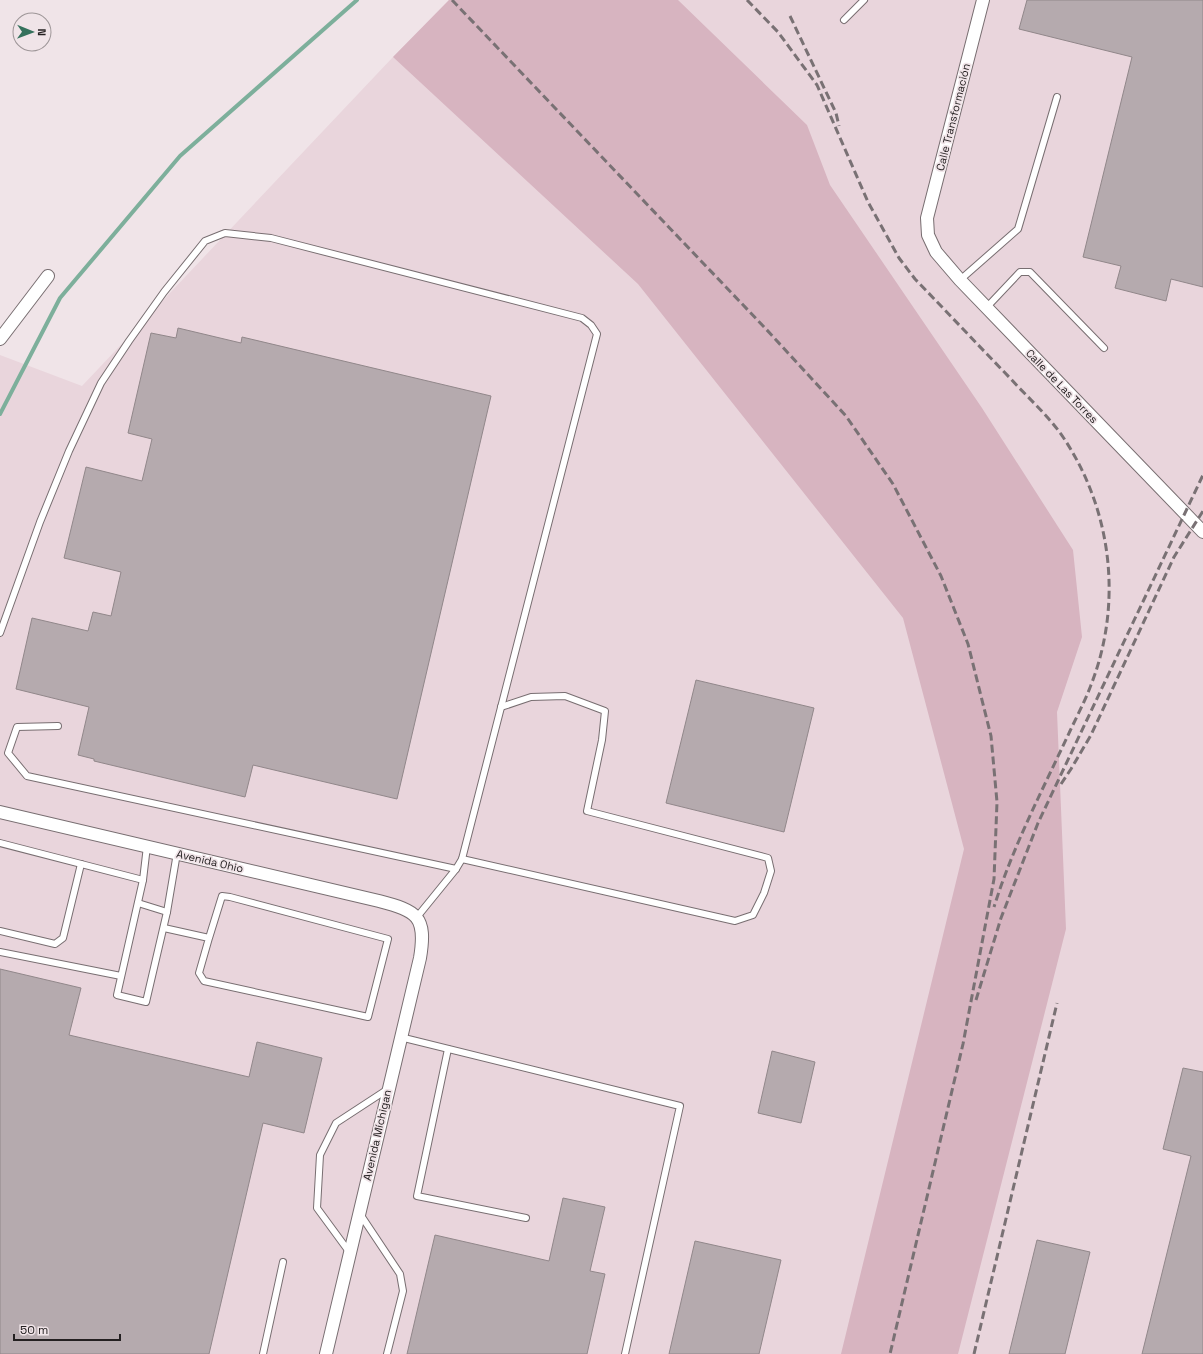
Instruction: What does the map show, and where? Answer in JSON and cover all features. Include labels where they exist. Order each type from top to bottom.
[{"type":"street","name":"Calle Transformación","points":[[928,235],[927,218],[983,0]]},
{"type":"street","name":"Calle de Las Torres","points":[[928,235],[936,252],[960,280],[1203,532]]},
{"type":"street","points":[[0,339],[48,276]]},
{"type":"street","name":"Avenida Ohio","points":[[0,812],[379,900],[410,911],[417,917]]},
{"type":"street","name":"Avenida Míchigan","points":[[326,1354],[422,944],[423,934],[421,924],[417,917]]},
{"type":"lane","points":[[844,20],[864,0]]},
{"type":"lane","points":[[960,280],[1018,229],[1057,97]]},
{"type":"lane","points":[[0,633],[40,522],[69,451],[101,383],[164,292],[205,241],[225,233],[271,238],[582,318],[591,325],[597,334],[462,859],[456,869],[417,917]]},
{"type":"lane","points":[[987,307],[1020,272],[1030,272],[1104,348]]},
{"type":"lane","points":[[462,859],[735,921],[753,915],[764,893],[770,871],[768,858],[587,811],[602,740],[605,711],[565,696],[531,697],[501,707]]},
{"type":"lane","points":[[58,726],[17,727],[8,753],[27,776],[456,869]]},
{"type":"lane","points":[[0,843],[143,880]]},
{"type":"lane","points":[[147,846],[143,880],[117,995],[146,1002],[168,912],[177,853]]},
{"type":"lane","points":[[0,931],[55,944],[63,938],[81,864]]},
{"type":"lane","points":[[222,896],[388,939],[368,1017],[204,981],[199,973],[209,938],[222,896]]},
{"type":"lane","points":[[138,903],[168,912]]},
{"type":"lane","points":[[164,928],[209,938]]},
{"type":"lane","points":[[0,952],[121,976]]},
{"type":"lane","points":[[400,1037],[680,1106],[625,1354]]},
{"type":"lane","points":[[448,1048],[417,1196],[526,1218]]},
{"type":"lane","points":[[350,1253],[317,1208],[320,1155],[336,1123],[388,1089]]},
{"type":"lane","points":[[359,1212],[400,1274],[403,1291],[387,1354]]},
{"type":"lane","points":[[263,1354],[283,1262]]},
{"type":"shaded area","points":[[449,0],[1203,0],[1203,1354],[0,1354],[0,355],[82,386],[393,57]]},
{"type":"shaded area","points":[[449,0],[678,0],[807,125],[830,185],[982,408],[1073,550],[1082,637],[1057,712],[1066,929],[958,1354],[841,1354],[964,849],[903,618],[638,284],[393,57]]},
{"type":"building","points":[[1027,0],[1203,0],[1203,287],[1171,279],[1166,301],[1115,288],[1121,266],[1083,257],[1132,57],[1019,29]]},
{"type":"building","points":[[178,328],[241,343],[242,337],[491,396],[397,799],[253,765],[245,797],[94,761],[94,759],[78,755],[89,707],[16,689],[32,618],[88,631],[93,612],[111,616],[121,572],[64,558],[86,467],[142,481],[152,439],[128,433],[151,333],[176,338]]},
{"type":"building","points":[[696,680],[814,708],[784,832],[666,803]]},
{"type":"building","points":[[0,969],[81,988],[69,1035],[249,1077],[257,1042],[322,1058],[304,1133],[263,1123],[209,1354],[0,1354]]},
{"type":"building","points":[[772,1051],[815,1062],[801,1123],[758,1113]]},
{"type":"building","points":[[1183,1068],[1203,1072],[1203,1354],[1142,1354],[1191,1156],[1163,1149]]},
{"type":"building","points":[[563,1198],[605,1207],[590,1271],[605,1274],[587,1354],[407,1354],[435,1235],[549,1261]]},
{"type":"building","points":[[1037,1240],[1090,1252],[1065,1354],[1009,1354]]},
{"type":"building","points":[[695,1241],[781,1260],[759,1354],[669,1354]]},
{"type":"waterway","points":[[0,414],[60,298],[180,156],[357,0]]},
{"type":"railway","points":[[452,0],[766,329],[846,416],[893,484],[941,576],[968,644],[991,736],[997,802],[994,879],[963,1044],[890,1354]]},
{"type":"railway","points":[[747,0],[778,32],[817,85],[868,202],[899,258],[915,279],[1051,421],[1063,437],[1080,465],[1093,495],[1102,526],[1107,558],[1109,590],[1107,622],[1101,654],[1089,691],[1019,840],[994,907]]},
{"type":"railway","points":[[790,16],[836,113],[839,126]]},
{"type":"railway","points":[[976,1000],[1001,918],[1038,823],[1203,475]]},
{"type":"railway","points":[[1061,784],[1091,735],[1174,557],[1203,511]]},
{"type":"railway","points":[[974,1354],[1057,1003]]}]
